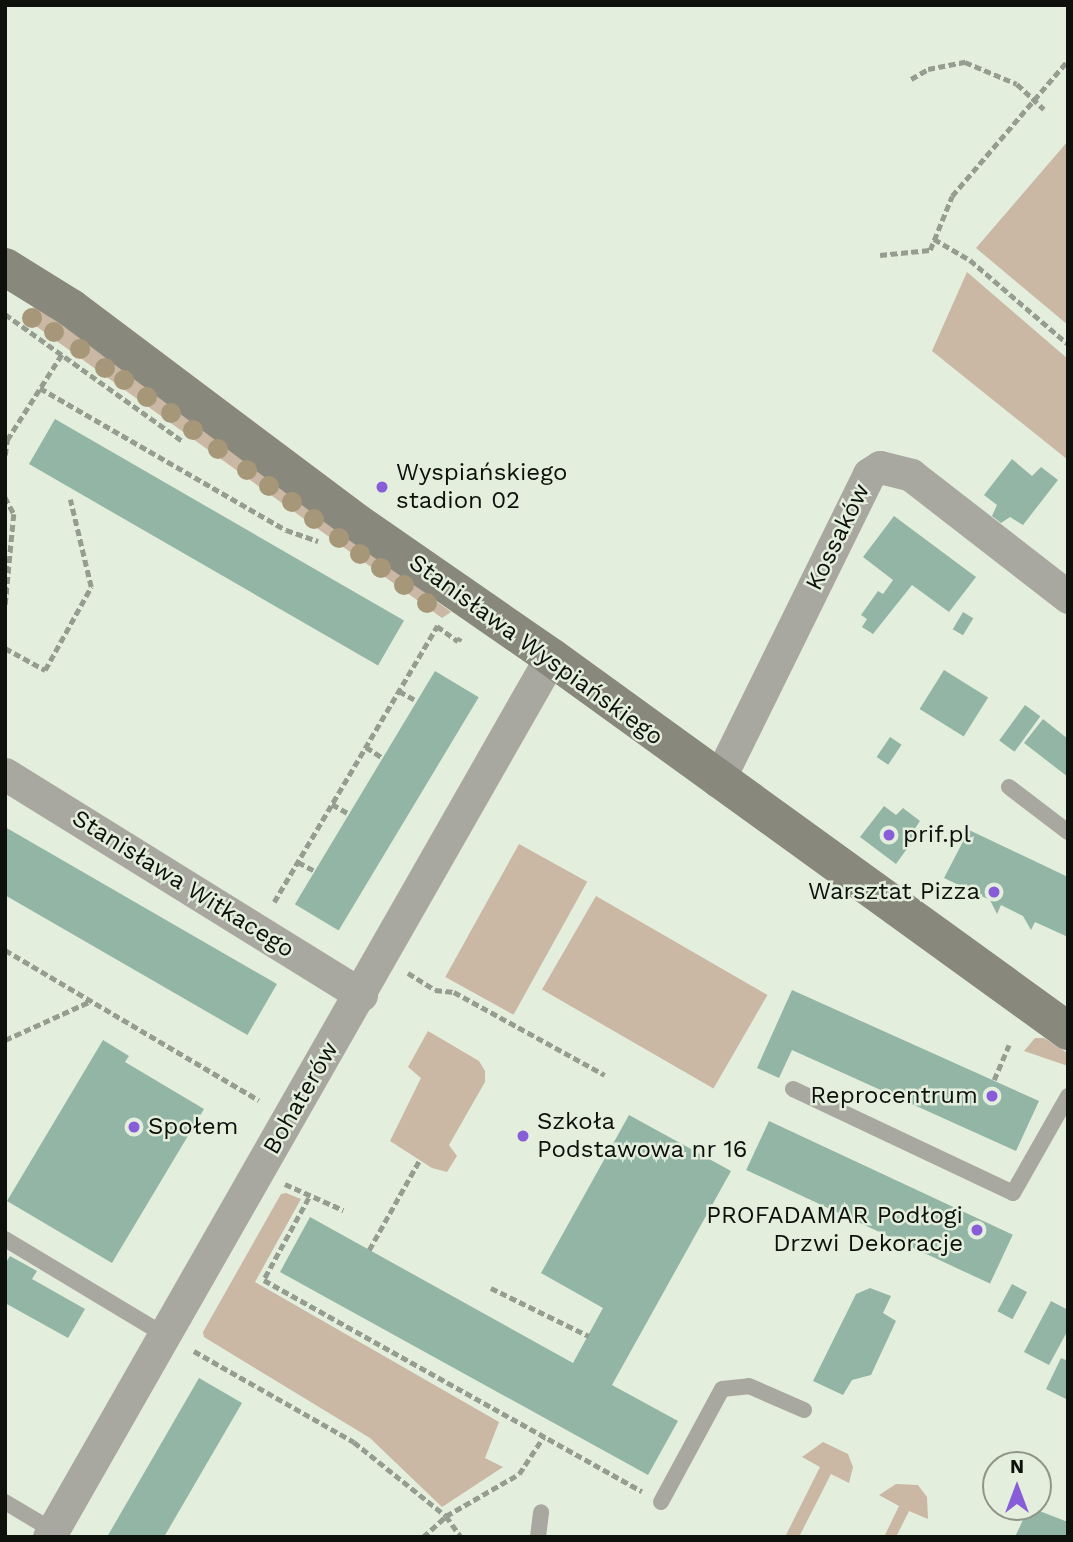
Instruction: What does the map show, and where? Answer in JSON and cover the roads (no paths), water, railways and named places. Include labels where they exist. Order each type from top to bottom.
[{"type":"street","name":"Stanisława Wyspiańskiego","points":[[5,267],[71,308],[356,522],[551,657],[718,781],[1066,1028]]},
{"type":"street","name":"Kossaków","points":[[718,781],[869,474],[880,467],[911,475],[1068,597]]},
{"type":"street","name":"Bohaterów","points":[[51,1534],[176,1341],[288,1117],[361,995],[551,657]]},
{"type":"street","name":"Stanisława Witkacego","points":[[5,774],[361,995]]},
{"type":"lane","points":[[1009,787],[1068,832]]},
{"type":"lane","points":[[793,1089],[1013,1193],[1068,1096]]},
{"type":"lane","points":[[5,1239],[176,1341]]},
{"type":"lane","points":[[661,1502],[722,1389],[738,1384],[749,1386],[804,1410]]},
{"type":"lane","points":[[5,1502],[51,1534]]},
{"type":"lane","points":[[538,1537],[541,1512]]},
{"type":"place","name":"Wyspiańskiego stadion 02","points":[[382,487]]},
{"type":"place","name":"prif.pl","points":[[889,835]]},
{"type":"place","name":"Warsztat Pizza","points":[[994,892]]},
{"type":"place","name":"Reprocentrum","points":[[992,1096]]},
{"type":"place","name":"Społem","points":[[134,1127]]},
{"type":"place","name":"Szkoła Podstawowa nr 16","points":[[523,1136]]},
{"type":"place","name":"PROFADAMAR Podłogi Drzwi Dekoracje","points":[[977,1230]]}]
